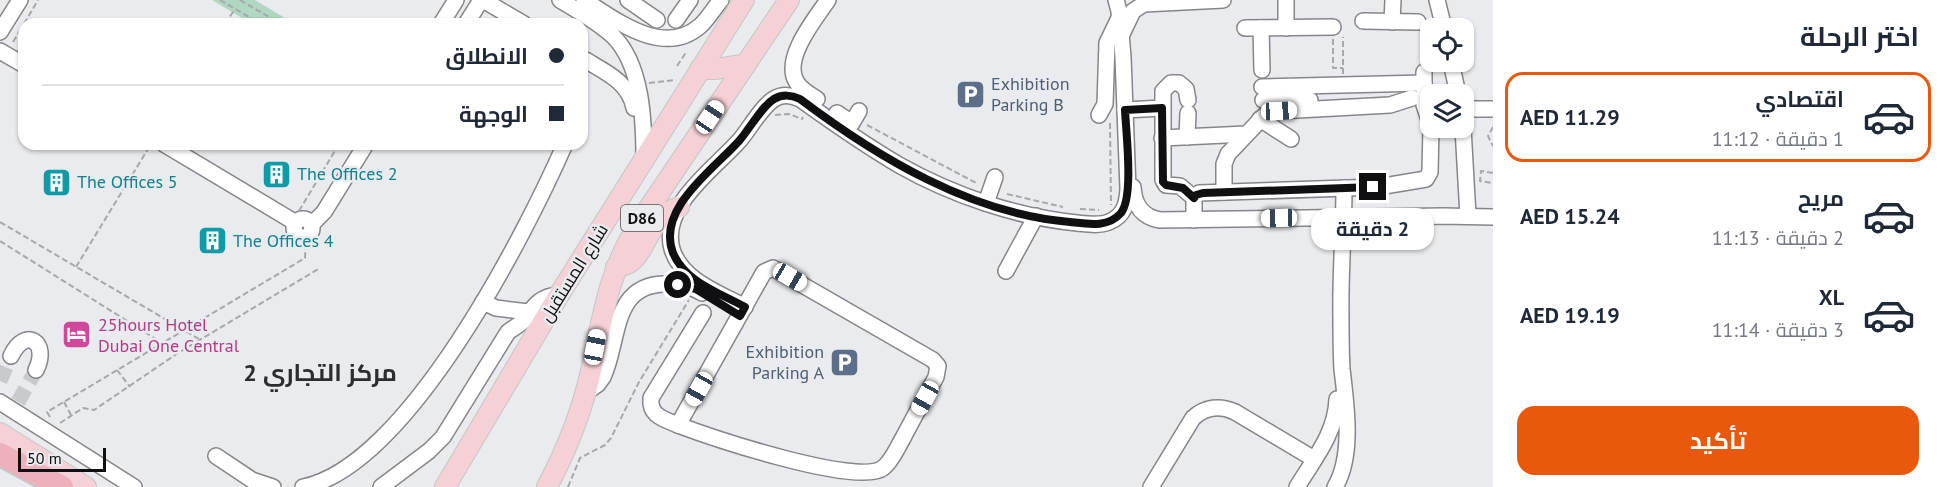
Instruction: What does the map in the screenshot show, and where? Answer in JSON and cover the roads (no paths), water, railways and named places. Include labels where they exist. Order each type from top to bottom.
[{"type":"highway","points":[[0,454],[62,487]]},
{"type":"main road","name":"شارع المستقبل","points":[[445,487],[559,295],[744,0]]},
{"type":"main road","name":"شارع المستقبل","points":[[547,487],[569,439],[585,393],[603,305],[616,267],[639,223],[789,0]]},
{"type":"main road","points":[[700,69],[746,64]]},
{"type":"main road","points":[[616,267],[627,265],[636,258],[657,220],[667,212],[675,216]]},
{"type":"main road","points":[[0,433],[86,487]]},
{"type":"street","points":[[0,32],[20,0]]},
{"type":"street","points":[[445,18],[456,0]]},
{"type":"street","points":[[458,18],[469,0]]},
{"type":"street","points":[[469,18],[482,0],[514,18]]},
{"type":"street","points":[[560,0],[587,18]]},
{"type":"street","points":[[628,0],[657,20]]},
{"type":"street","points":[[676,20],[690,0]]},
{"type":"street","points":[[828,0],[794,56],[793,74],[802,88],[850,123],[857,115]]},
{"type":"street","points":[[742,311],[694,279],[681,267],[671,246],[675,216],[693,187],[739,141],[769,103],[784,95],[800,99],[899,165],[942,186],[986,203],[1064,222],[1095,224],[1115,219],[1127,203],[1128,164],[1120,17],[1116,0]]},
{"type":"street","points":[[1121,36],[1133,11],[1144,3],[1223,0]]},
{"type":"street","points":[[1286,0],[1286,28]]},
{"type":"street","points":[[1392,22],[1393,0]]},
{"type":"street","points":[[1437,0],[1442,18]]},
{"type":"street","points":[[590,2],[636,32],[662,38],[687,34],[700,26],[716,3]]},
{"type":"street","points":[[1105,117],[1107,43],[1120,17]]},
{"type":"street","points":[[588,18],[607,31],[621,45],[630,61],[642,118],[640,165]]},
{"type":"street","points":[[1363,21],[1418,22]]},
{"type":"street","points":[[1245,28],[1338,32]]},
{"type":"street","points":[[1261,28],[1262,70]]},
{"type":"street","points":[[0,39],[2,52],[18,61]]},
{"type":"street","points":[[588,62],[618,80],[631,98],[640,165]]},
{"type":"street","points":[[1187,137],[1186,89],[1183,85],[1171,83],[1163,92],[1163,182],[1166,185],[1183,188],[1194,198],[1194,220]]},
{"type":"street","points":[[1262,94],[1420,88]]},
{"type":"street","points":[[1224,192],[1226,159],[1260,119],[1274,112],[1390,105],[1420,89]]},
{"type":"street","points":[[1125,110],[1162,108]]},
{"type":"street","points":[[1474,109],[1493,109]]},
{"type":"street","points":[[1260,119],[1291,139]]},
{"type":"street","points":[[1162,138],[1246,134]]},
{"type":"street","points":[[1194,198],[1200,193],[1383,187],[1428,177],[1431,138]]},
{"type":"street","points":[[1464,138],[1468,216]]},
{"type":"street","points":[[174,150],[302,226],[324,212],[362,150]]},
{"type":"street","points":[[303,487],[323,482],[345,469],[382,439],[399,422],[428,385],[483,302],[534,210],[562,150]]},
{"type":"street","points":[[1128,164],[1135,201],[1142,213],[1160,220],[1493,217]]},
{"type":"street","points":[[986,203],[995,177]]},
{"type":"street","points":[[1335,487],[1341,475],[1346,453],[1341,269],[1344,188]]},
{"type":"street","points":[[1006,272],[1036,216]]},
{"type":"street","points":[[678,425],[764,272],[769,268],[776,268],[933,360],[938,366],[938,374],[890,460],[874,473],[862,474],[773,456],[678,425],[654,414],[651,398],[703,313]]},
{"type":"street","points":[[585,393],[598,384],[605,372],[617,326],[628,301],[641,290],[656,285],[685,285],[742,311]]},
{"type":"street","points":[[381,487],[429,451],[443,437],[506,335],[522,322],[528,312],[541,300],[559,295]]},
{"type":"street","points":[[483,302],[503,309],[528,312]]},
{"type":"street","points":[[11,356],[21,341],[33,342],[40,347],[42,354],[36,370]]},
{"type":"street","points":[[1297,487],[1335,422],[1342,370]]},
{"type":"street","points":[[0,402],[16,406],[134,487]]},
{"type":"street","points":[[1151,487],[1193,418],[1215,407],[1234,412],[1314,459]]},
{"type":"street","points":[[216,456],[252,480],[273,487]]},
{"type":"tunnel","points":[[0,381],[11,356]]},
{"type":"tunnel","points":[[18,402],[36,370]]},
{"type":"place","name":"Exhibition Parking B","points":[[970,94]]},
{"type":"place","name":"The Offices 2","points":[[276,174]]},
{"type":"place","name":"The Offices 5","points":[[56,182]]},
{"type":"place","name":"The Offices 4","points":[[212,241]]},
{"type":"place","name":"25hours Hotel Dubai One Central","points":[[77,335]]},
{"type":"place","name":"Exhibition Parking A","points":[[845,362]]},
{"type":"district","name":"مركز التجاري 2","points":[[320,373]]}]
